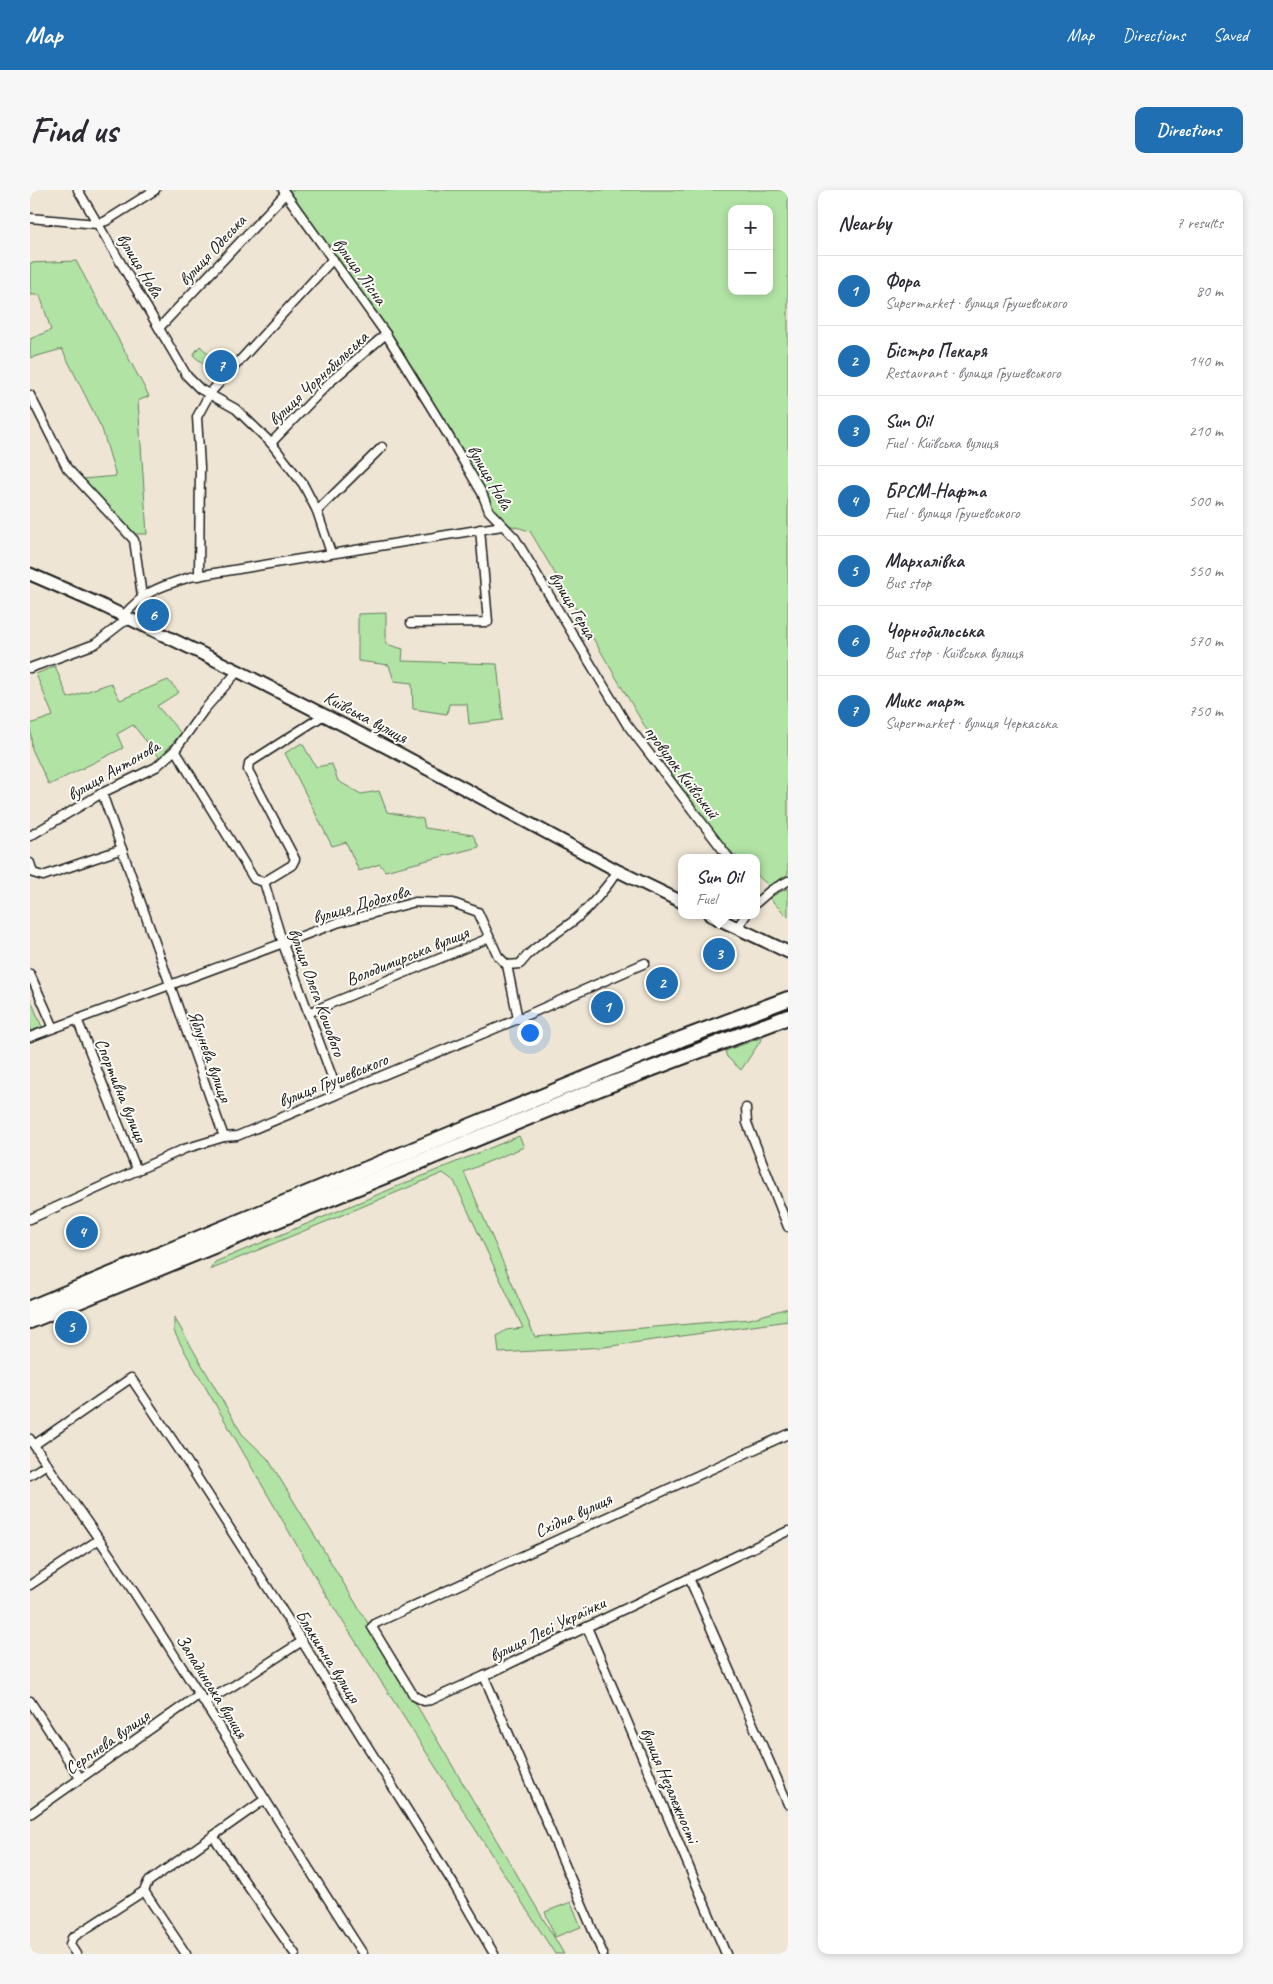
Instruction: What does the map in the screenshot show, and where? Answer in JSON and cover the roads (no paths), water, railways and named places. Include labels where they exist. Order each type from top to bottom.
[{"type":"highway","points":[[30,1308],[681,1039],[788,999]]},
{"type":"highway","points":[[30,1321],[598,1089],[788,1017]]},
{"type":"street","name":"вулиця Нова","points":[[78,190],[187,376],[200,389],[236,409],[270,443],[303,484],[317,511],[331,553]]},
{"type":"street","points":[[97,224],[106,221],[155,190]]},
{"type":"street","name":"вулиця Лісна","points":[[284,192],[386,334],[409,372]]},
{"type":"street","name":"вулиця Одеська","points":[[160,327],[284,192]]},
{"type":"street","name":"вулиця Нова","points":[[30,218],[97,224]]},
{"type":"street","points":[[199,576],[200,467],[197,416],[210,393],[333,259]]},
{"type":"street","name":"вулиця Чорнобильська","points":[[270,443],[330,382],[386,334]]},
{"type":"street","name":"вулиця Нова","points":[[409,372],[468,468],[482,493],[489,511],[502,526]]},
{"type":"street","points":[[30,395],[67,468],[134,540],[142,596]]},
{"type":"street","points":[[317,511],[382,447]]},
{"type":"street","name":"вулиця Нова","points":[[30,668],[95,644],[122,623],[142,596],[153,589],[190,577],[502,526]]},
{"type":"street","name":"вулиця Герца","points":[[502,526],[514,538],[614,702]]},
{"type":"street","points":[[411,623],[488,622],[480,529]]},
{"type":"street","name":"Київська вулиця","points":[[30,574],[127,617],[238,671],[618,871],[678,900]]},
{"type":"street","name":"вулиця Антонова","points":[[30,836],[102,793],[156,767],[175,750],[204,710],[238,671]]},
{"type":"street","name":"провулок Київський","points":[[614,702],[626,723],[726,854]]},
{"type":"street","points":[[175,750],[254,879],[264,882],[292,865],[295,859],[248,770],[249,763],[324,715]]},
{"type":"street","points":[[102,793],[169,985]]},
{"type":"street","points":[[30,863],[33,873],[43,876],[122,849]]},
{"type":"street","points":[[518,1019],[507,965],[520,964],[528,953],[577,918],[603,892],[618,871]]},
{"type":"street","points":[[760,900],[771,890],[788,881]]},
{"type":"street","name":"вулиця Олега Кошового","points":[[264,882],[283,944],[338,1093]]},
{"type":"street","name":"вулиця Додохова","points":[[30,1038],[337,923],[415,902],[452,903],[478,912],[498,956],[507,965]]},
{"type":"street","points":[[720,919],[788,952]]},
{"type":"street","points":[[737,928],[743,919]]},
{"type":"street","name":"Володимирська вулиця","points":[[308,1013],[489,938]]},
{"type":"street","name":"вулиця Грушевського","points":[[30,1219],[184,1149],[224,1137],[237,1136],[518,1019],[645,963]]},
{"type":"street","points":[[30,974],[54,1028]]},
{"type":"street","name":"Яблунева вулиця","points":[[169,985],[224,1137]]},
{"type":"street","name":"Спортивна вулиця","points":[[77,1019],[137,1171]]},
{"type":"street","points":[[746,1108],[747,1123],[788,1227]]},
{"type":"street","name":"Блакитна вулиця","points":[[32,1442],[131,1378],[186,1460],[301,1642],[454,1885],[494,1954]]},
{"type":"street","name":"Східна вулиця","points":[[484,1676],[431,1700],[424,1701],[414,1696],[372,1627],[376,1622],[788,1434]]},
{"type":"street","name":"Западинська вулиця","points":[[32,1442],[126,1580],[200,1694],[264,1800],[362,1954]]},
{"type":"street","points":[[30,1475],[47,1464]]},
{"type":"street","name":"вулиця Лесі Українки","points":[[603,1954],[484,1676],[788,1531]]},
{"type":"street","points":[[30,1585],[98,1540]]},
{"type":"street","points":[[689,1578],[788,1804]]},
{"type":"street","name":"вулиця Незалежності","points":[[587,1627],[726,1954]]},
{"type":"street","points":[[205,1702],[301,1642]]},
{"type":"street","name":"Серпнева вулиця","points":[[30,1814],[200,1694]]},
{"type":"street","points":[[30,1701],[80,1778]]},
{"type":"street","points":[[76,1954],[70,1946],[72,1938],[144,1891],[148,1882],[264,1800]]},
{"type":"street","points":[[213,1836],[295,1954]]},
{"type":"street","points":[[144,1891],[186,1954]]},
{"type":"place","name":"Микс март","points":[[221,366]]},
{"type":"place","name":"Чорнобильська","points":[[153,615]]},
{"type":"place","name":"Sun Oil","points":[[719,954]]},
{"type":"place","name":"Бістро Пекаря","points":[[662,983]]},
{"type":"place","name":"Фора","points":[[607,1007]]},
{"type":"place","name":"БРСМ-Нафта","points":[[82,1232]]},
{"type":"place","name":"Мархалівка","points":[[71,1327]]}]
